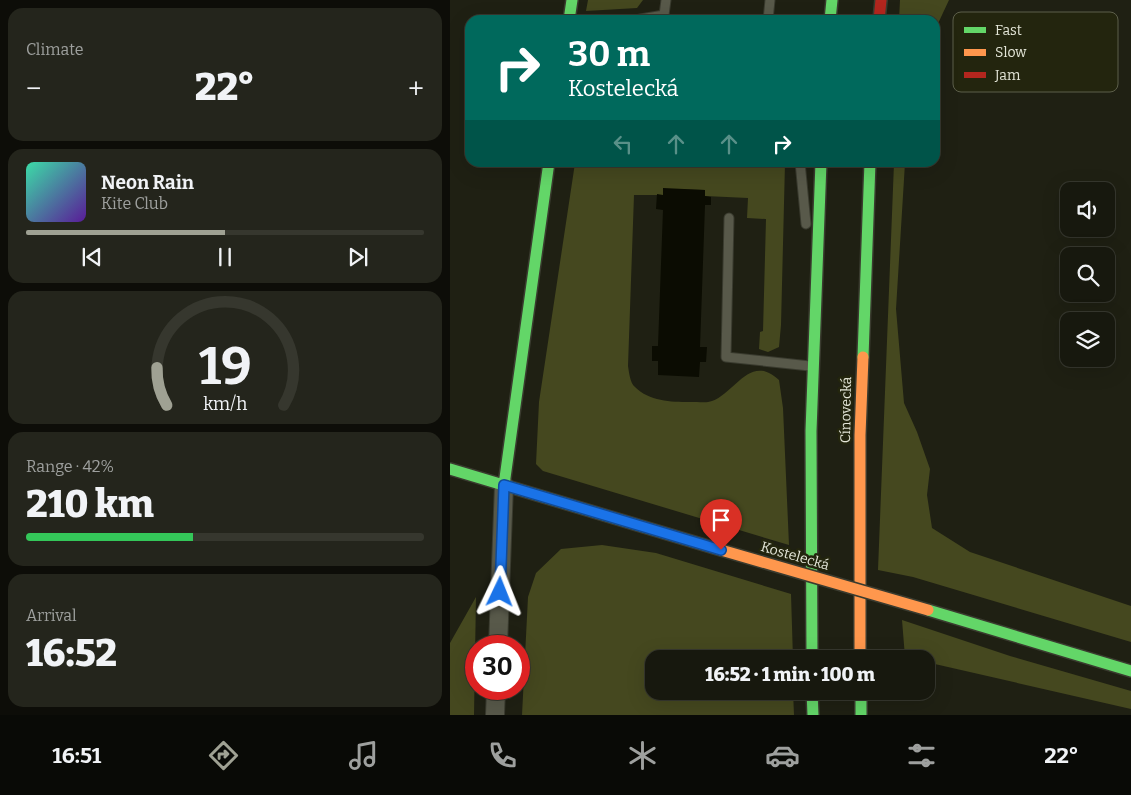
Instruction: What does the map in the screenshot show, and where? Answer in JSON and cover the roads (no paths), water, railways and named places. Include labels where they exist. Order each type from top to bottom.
[{"type":"main road","points":[[570,15],[572,0]]},
{"type":"main road","points":[[830,15],[832,0]]},
{"type":"main road","points":[[880,15],[881,0]]},
{"type":"main road","points":[[504,485],[548,167]]},
{"type":"main road","points":[[812,650],[811,451],[821,167]]},
{"type":"main road","name":"Cínovecká","points":[[860,650],[860,434],[870,167]]},
{"type":"main road","name":"Kostelecká","points":[[450,469],[1131,671]]},
{"type":"main road","points":[[812,700],[813,715]]},
{"type":"main road","points":[[861,700],[861,715]]},
{"type":"street","points":[[498,635],[504,485]]},
{"type":"street","points":[[495,715],[496,700]]},
{"type":"lane","points":[[666,0],[666,15]]},
{"type":"lane","points":[[768,15],[770,0]]},
{"type":"lane","points":[[801,167],[815,307]]},
{"type":"lane","points":[[729,218],[726,357],[813,366]]}]
